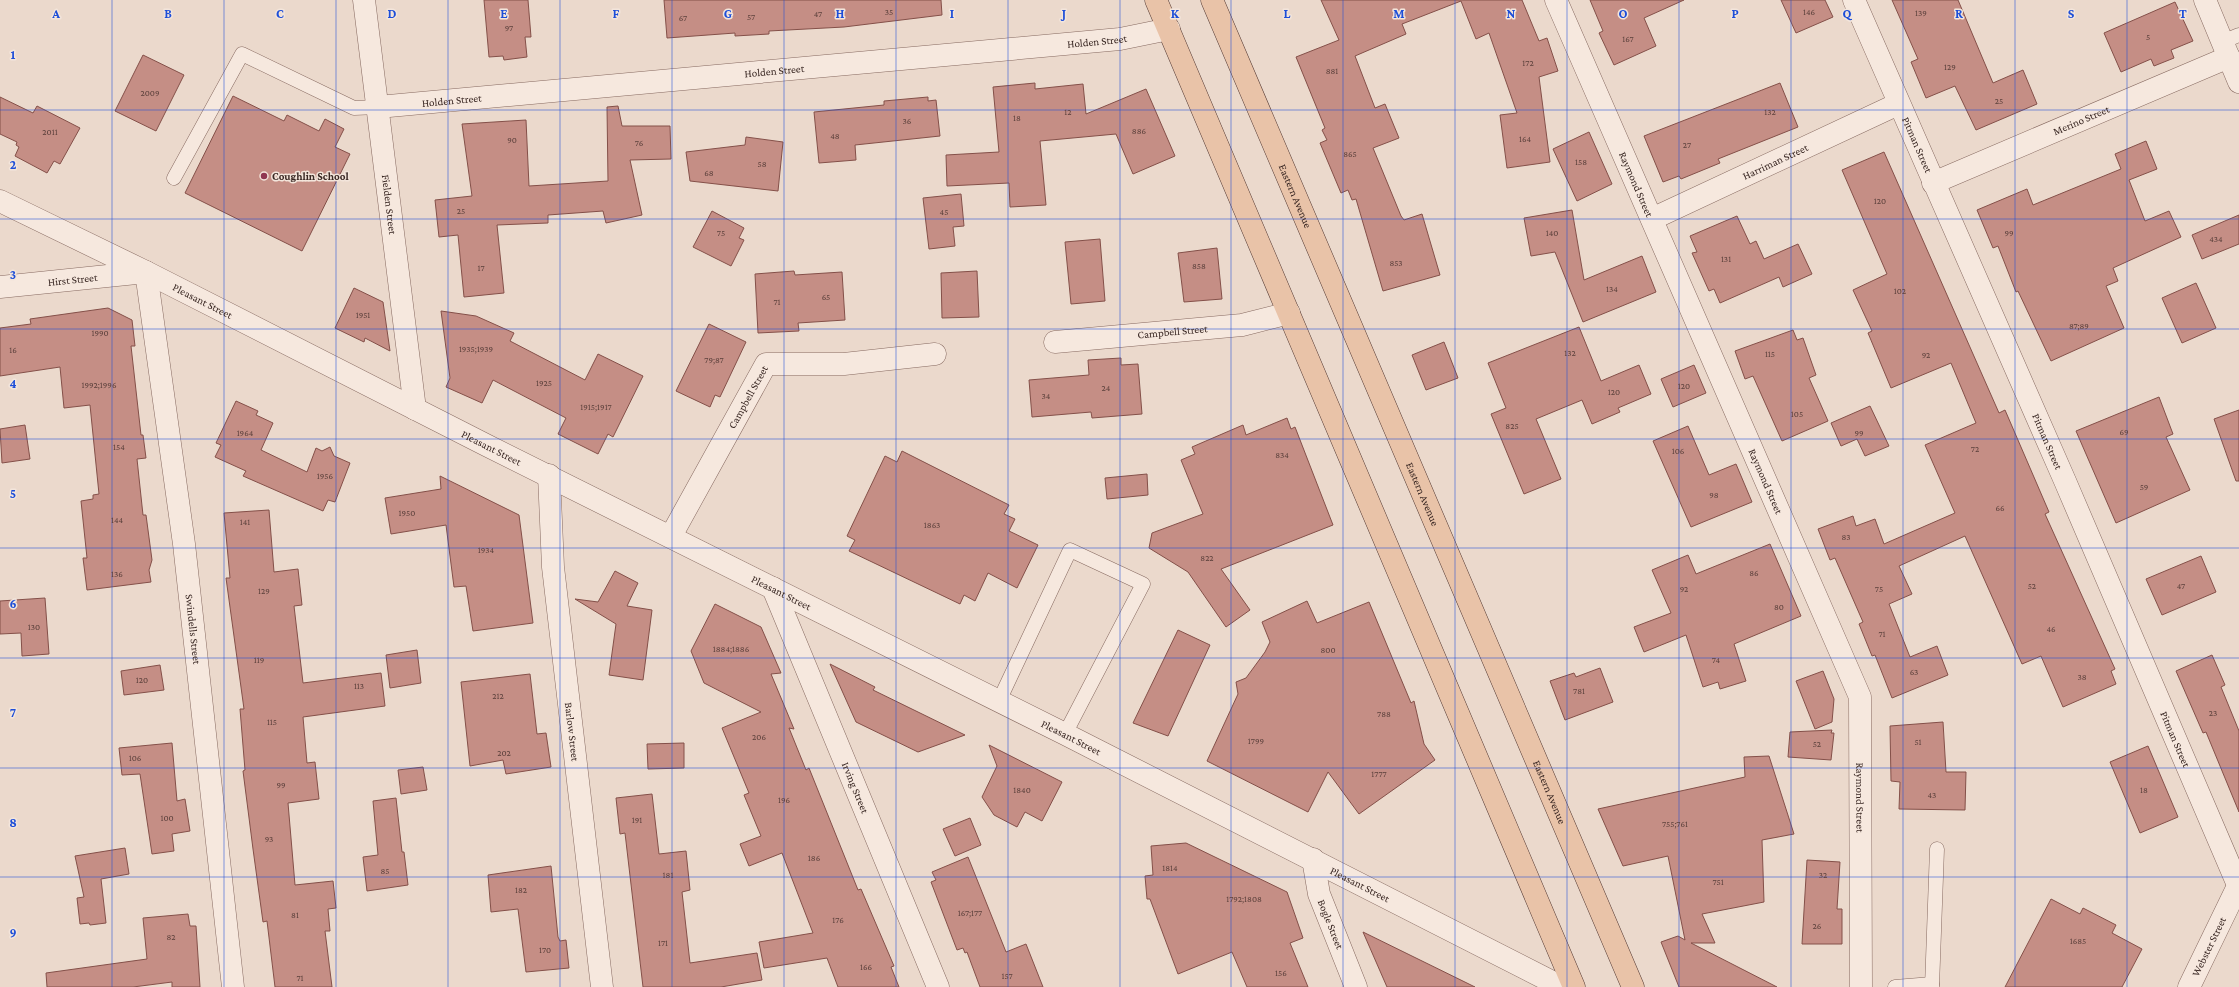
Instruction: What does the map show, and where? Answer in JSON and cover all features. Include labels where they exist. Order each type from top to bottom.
[{"type":"main road","points":[[1156,0],[1574,987]]},
{"type":"main road","name":"Eastern Avenue","points":[[1212,0],[1633,987]]},
{"type":"street","name":"Fielden Street","points":[[364,0],[415,409]]},
{"type":"street","name":"Raymond Street","points":[[1556,0],[1860,697],[1861,987]]},
{"type":"street","name":"Pitman Street","points":[[1854,0],[1898,104],[2066,481],[2239,884]]},
{"type":"street","points":[[2205,0],[2230,45],[2239,82]]},
{"type":"street","name":"Holden Street","points":[[378,106],[1120,39],[1169,29]]},
{"type":"street","name":"Merino Street","points":[[1933,183],[2230,45]]},
{"type":"street","name":"Harriman Street","points":[[1652,219],[1898,104]]},
{"type":"street","name":"Pleasant Street","points":[[0,201],[146,272],[415,409],[1065,734],[1562,987]]},
{"type":"street","name":"Hirst Street","points":[[0,287],[146,272]]},
{"type":"street","name":"Swindells Street","points":[[146,272],[184,544],[233,987]]},
{"type":"street","name":"Campbell Street","points":[[1055,342],[1250,324],[1288,313]]},
{"type":"street","name":"Campbell Street","points":[[671,536],[766,364],[844,364],[934,354]]},
{"type":"street","name":"Barlow Street","points":[[548,475],[553,567],[602,987]]},
{"type":"street","name":"Irving Street","points":[[773,588],[938,987]]},
{"type":"street","name":"Bogle Street","points":[[1313,859],[1318,888],[1325,910],[1356,987]]},
{"type":"street","name":"Webster Street","points":[[2189,987],[2239,884]]},
{"type":"lane","points":[[174,178],[242,54],[354,108],[378,106]]},
{"type":"lane","points":[[999,701],[1070,550],[1143,584],[1065,734]]},
{"type":"lane","points":[[1896,987],[1932,986],[1937,849]]},
{"type":"building","points":[[484,0],[528,0],[531,37],[525,37],[527,57],[504,60],[503,56],[489,57]]},
{"type":"building","points":[[664,0],[941,0],[942,15],[844,27],[769,31],[769,34],[735,36],[735,33],[667,38]]},
{"type":"building","points":[[1321,0],[1522,0],[1539,41],[1547,38],[1558,71],[1539,77],[1550,162],[1507,168],[1500,115],[1517,113],[1489,33],[1476,39],[1461,1],[1402,24],[1406,34],[1355,56],[1375,108],[1385,104],[1399,138],[1373,148],[1401,216],[1404,220],[1422,214],[1440,275],[1383,291],[1356,199],[1352,200],[1348,190],[1341,193],[1320,143],[1327,140],[1322,130],[1325,128],[1296,57],[1339,40]]},
{"type":"building","points":[[1590,0],[1684,0],[1644,18],[1656,46],[1614,65],[1599,33],[1603,31]]},
{"type":"building","points":[[1781,0],[1825,0],[1833,17],[1796,33]]},
{"type":"building","points":[[1892,0],[1958,0],[1993,83],[2023,70],[2037,104],[1976,130],[1955,86],[1926,98],[1911,62],[1918,59]]},
{"type":"building","points":[[2175,2],[2193,41],[2171,50],[2174,58],[2154,66],[2151,59],[2121,72],[2104,33]]},
{"type":"building","points":[[143,55],[184,75],[156,131],[115,111]]},
{"type":"building","points":[[1035,83],[1035,89],[1083,84],[1086,114],[1146,89],[1175,156],[1133,174],[1116,134],[1040,141],[1046,205],[1010,207],[1009,183],[947,186],[946,155],[999,152],[993,87]]},
{"type":"building","points":[[1780,83],[1798,127],[1718,159],[1720,163],[1681,179],[1679,176],[1663,182],[1644,136]]},
{"type":"building","points":[[233,96],[284,121],[287,115],[319,131],[325,119],[344,129],[335,147],[350,154],[302,251],[185,193]]},
{"type":"building","points":[[0,97],[33,113],[37,106],[80,128],[60,164],[54,161],[47,173],[15,156],[19,147],[16,145],[17,142],[0,134]]},
{"type":"building","points":[[928,97],[928,101],[936,100],[940,136],[855,145],[856,160],[819,163],[814,112],[884,105],[884,101]]},
{"type":"building","points":[[618,106],[622,126],[670,126],[671,159],[630,160],[642,215],[606,223],[603,211],[548,215],[548,223],[497,225],[504,293],[464,297],[458,235],[439,237],[435,200],[472,196],[462,124],[526,120],[529,186],[608,181],[607,107]]},
{"type":"building","points":[[1589,132],[1612,184],[1577,201],[1553,149]]},
{"type":"building","points":[[746,137],[783,142],[778,191],[690,181],[686,152],[745,145]]},
{"type":"building","points":[[2146,141],[2157,169],[2129,180],[2145,221],[2169,211],[2181,237],[2113,268],[2118,281],[2106,286],[2124,328],[2051,361],[2018,291],[2016,292],[1998,246],[1993,248],[1977,210],[2027,189],[2033,205],[2121,169],[2115,154]]},
{"type":"building","points":[[1884,152],[1999,413],[2005,410],[2049,512],[2045,514],[2115,669],[2111,671],[2116,684],[2063,707],[2041,656],[2022,664],[1965,536],[1899,566],[1912,594],[1889,604],[1910,657],[1937,646],[1948,675],[1892,698],[1875,655],[1872,656],[1859,624],[1863,622],[1835,558],[1830,560],[1818,529],[1853,516],[1856,526],[1875,519],[1884,544],[1955,513],[1925,445],[1976,423],[1951,363],[1891,388],[1868,333],[1872,331],[1853,290],[1887,274],[1842,170]]},
{"type":"building","points":[[961,194],[964,226],[953,227],[955,246],[929,249],[923,198]]},
{"type":"building","points":[[1572,210],[1584,280],[1642,256],[1656,292],[1583,322],[1555,252],[1531,256],[1524,218]]},
{"type":"building","points":[[712,211],[744,228],[739,238],[744,240],[731,266],[693,247]]},
{"type":"building","points":[[2239,215],[2239,244],[2202,259],[2192,235]]},
{"type":"building","points":[[1737,216],[1750,244],[1756,241],[1764,259],[1798,244],[1812,274],[1783,287],[1779,277],[1720,303],[1714,289],[1709,291],[1692,253],[1697,252],[1690,236]]},
{"type":"building","points":[[1100,239],[1105,301],[1071,304],[1065,242]]},
{"type":"building","points":[[1217,248],[1222,299],[1184,302],[1178,253]]},
{"type":"building","points":[[794,271],[795,275],[842,272],[845,320],[798,323],[799,331],[758,333],[755,274]]},
{"type":"building","points":[[977,271],[979,317],[942,318],[941,273]]},
{"type":"building","points":[[2196,283],[2216,328],[2182,343],[2162,298]]},
{"type":"building","points":[[354,288],[383,302],[390,351],[365,338],[364,342],[335,328]]},
{"type":"building","points":[[108,308],[132,320],[135,346],[131,346],[141,435],[143,435],[146,458],[137,459],[143,515],[146,515],[152,560],[149,570],[151,582],[87,590],[83,558],[87,558],[81,501],[93,499],[93,495],[99,494],[90,405],[64,408],[60,367],[0,376],[0,328],[31,324],[30,319]]},
{"type":"building","points":[[441,311],[476,316],[514,333],[510,341],[585,380],[598,354],[643,376],[613,437],[608,434],[598,454],[558,434],[566,418],[493,380],[482,403],[446,387],[450,378]]},
{"type":"building","points":[[709,324],[746,342],[720,397],[715,395],[710,407],[676,391]]},
{"type":"building","points":[[1579,327],[1601,381],[1639,365],[1651,394],[1618,408],[1620,412],[1592,424],[1582,400],[1536,419],[1561,479],[1524,494],[1491,414],[1506,408],[1488,363]]},
{"type":"building","points":[[1793,330],[1797,340],[1803,338],[1816,375],[1809,378],[1828,421],[1782,441],[1753,376],[1745,379],[1735,351]]},
{"type":"building","points":[[1444,342],[1458,378],[1426,390],[1412,355]]},
{"type":"building","points":[[1121,358],[1121,365],[1138,364],[1142,414],[1092,418],[1091,412],[1032,417],[1029,380],[1089,375],[1088,360]]},
{"type":"building","points":[[1694,365],[1706,393],[1673,407],[1661,379]]},
{"type":"building","points":[[2159,397],[2173,434],[2166,437],[2190,490],[2116,523],[2076,431]]},
{"type":"building","points":[[236,401],[258,411],[256,415],[273,423],[261,450],[307,472],[316,448],[322,451],[330,447],[334,456],[350,463],[335,502],[328,500],[323,511],[243,476],[246,471],[215,457],[221,445],[216,443]]},
{"type":"building","points":[[1870,406],[1889,446],[1865,456],[1857,439],[1841,446],[1831,423]]},
{"type":"building","points":[[2239,410],[2239,481],[2236,481],[2214,419]]},
{"type":"building","points":[[1287,418],[1291,429],[1295,427],[1333,525],[1221,569],[1250,610],[1226,627],[1188,572],[1149,548],[1152,533],[1203,514],[1181,460],[1195,454],[1192,447],[1243,425],[1246,435]]},
{"type":"building","points":[[25,425],[30,459],[2,463],[0,429]]},
{"type":"building","points":[[1688,426],[1709,475],[1736,464],[1752,502],[1691,527],[1653,441]]},
{"type":"building","points":[[902,451],[1009,505],[1004,514],[1015,519],[1009,531],[1038,545],[1017,588],[988,573],[975,601],[964,595],[960,604],[849,551],[855,540],[847,536],[885,456],[897,462]]},
{"type":"building","points":[[1147,474],[1148,495],[1107,499],[1105,478]]},
{"type":"building","points":[[440,476],[519,515],[533,623],[473,631],[466,586],[454,587],[446,525],[391,534],[385,498],[441,489]]},
{"type":"building","points":[[269,510],[274,572],[298,569],[302,605],[294,606],[303,683],[381,673],[385,706],[303,717],[307,763],[315,762],[319,799],[288,803],[295,885],[333,881],[336,908],[328,909],[330,931],[325,931],[332,987],[275,987],[267,921],[263,922],[253,849],[243,771],[245,770],[240,709],[244,709],[226,578],[230,578],[224,513]]},
{"type":"building","points":[[1770,544],[1801,616],[1734,644],[1746,681],[1720,689],[1718,682],[1703,687],[1686,635],[1644,652],[1634,627],[1671,613],[1652,570],[1688,555],[1696,574]]},
{"type":"building","points":[[2201,556],[2216,592],[2162,615],[2146,579]]},
{"type":"building","points":[[615,571],[638,583],[627,606],[652,610],[643,680],[609,675],[616,624],[575,599],[598,602]]},
{"type":"building","points":[[45,598],[49,654],[22,656],[21,633],[0,634],[0,601]]},
{"type":"building","points":[[1307,601],[1317,623],[1369,602],[1411,703],[1414,701],[1424,744],[1435,760],[1359,814],[1328,772],[1308,812],[1207,761],[1238,694],[1236,682],[1246,678],[1265,652],[1270,642],[1262,622]]},
{"type":"building","points":[[715,604],[761,627],[781,673],[771,674],[794,729],[789,728],[806,770],[809,768],[858,890],[861,889],[894,966],[891,967],[899,987],[838,987],[827,958],[764,968],[759,942],[813,933],[782,853],[749,866],[740,844],[761,836],[744,795],[749,793],[722,728],[761,712],[704,683],[691,651]]},
{"type":"building","points":[[1178,630],[1210,645],[1168,736],[1133,723]]},
{"type":"building","points":[[417,650],[421,683],[390,688],[386,655]]},
{"type":"building","points":[[2212,655],[2225,685],[2221,687],[2239,731],[2239,812],[2206,732],[2203,733],[2176,671]]},
{"type":"building","points":[[830,664],[875,687],[873,690],[965,735],[918,752],[856,722]]},
{"type":"building","points":[[160,665],[164,690],[124,695],[121,671]]},
{"type":"building","points":[[1600,668],[1613,702],[1565,720],[1550,681],[1574,673],[1576,677]]},
{"type":"building","points":[[1823,671],[1834,699],[1832,722],[1815,729],[1796,681]]},
{"type":"building","points":[[530,674],[537,734],[546,733],[551,767],[506,774],[503,760],[470,766],[461,682]]},
{"type":"building","points":[[1943,722],[1946,772],[1966,772],[1965,810],[1899,809],[1900,782],[1891,781],[1890,726]]},
{"type":"building","points":[[1832,730],[1831,733],[1834,733],[1831,760],[1788,757],[1790,732]]},
{"type":"building","points":[[172,743],[177,801],[185,799],[190,831],[172,834],[174,851],[152,854],[140,774],[122,775],[119,748]]},
{"type":"building","points":[[684,743],[684,768],[648,769],[647,744]]},
{"type":"building","points":[[989,745],[1062,782],[1042,821],[1025,812],[1017,827],[994,815],[982,797],[997,766]]},
{"type":"building","points":[[2148,746],[2178,817],[2140,833],[2110,762]]},
{"type":"building","points":[[1769,756],[1794,834],[1762,840],[1764,902],[1702,914],[1715,943],[1691,943],[1777,987],[1679,987],[1661,942],[1678,936],[1685,940],[1668,856],[1623,866],[1598,809],[1745,777],[1744,757]]},
{"type":"building","points":[[423,767],[427,790],[401,794],[398,770]]},
{"type":"building","points":[[652,794],[659,854],[686,851],[690,890],[682,892],[690,963],[757,953],[762,980],[721,987],[643,987],[625,833],[620,834],[616,798]]},
{"type":"building","points":[[396,798],[402,852],[404,852],[408,885],[367,891],[363,857],[378,855],[373,801]]},
{"type":"building","points":[[970,818],[981,845],[955,856],[943,829]]},
{"type":"building","points":[[1186,843],[1287,892],[1303,938],[1290,943],[1308,987],[1247,987],[1232,952],[1178,974],[1150,899],[1147,899],[1145,876],[1153,875],[1151,846]]},
{"type":"building","points":[[125,848],[129,874],[101,879],[106,923],[90,925],[89,923],[80,924],[77,898],[84,897],[75,856]]},
{"type":"building","points":[[968,857],[1006,952],[1026,944],[1043,987],[980,987],[967,952],[965,953],[963,948],[957,950],[931,882],[936,880],[932,872]]},
{"type":"building","points":[[1807,860],[1840,862],[1837,909],[1842,909],[1842,944],[1802,944]]},
{"type":"building","points":[[551,866],[558,937],[560,941],[566,940],[569,968],[526,972],[518,909],[491,912],[488,875]]},
{"type":"building","points":[[2051,899],[2080,914],[2083,908],[2116,925],[2112,933],[2142,949],[2122,987],[2005,987]]},
{"type":"building","points":[[188,914],[190,926],[196,926],[200,987],[172,987],[172,982],[133,987],[47,987],[46,973],[147,959],[143,918]]},
{"type":"building","points":[[1363,932],[1475,987],[1387,987]]},
{"type":"place","name":"Coughlin School","points":[[264,176]]}]
